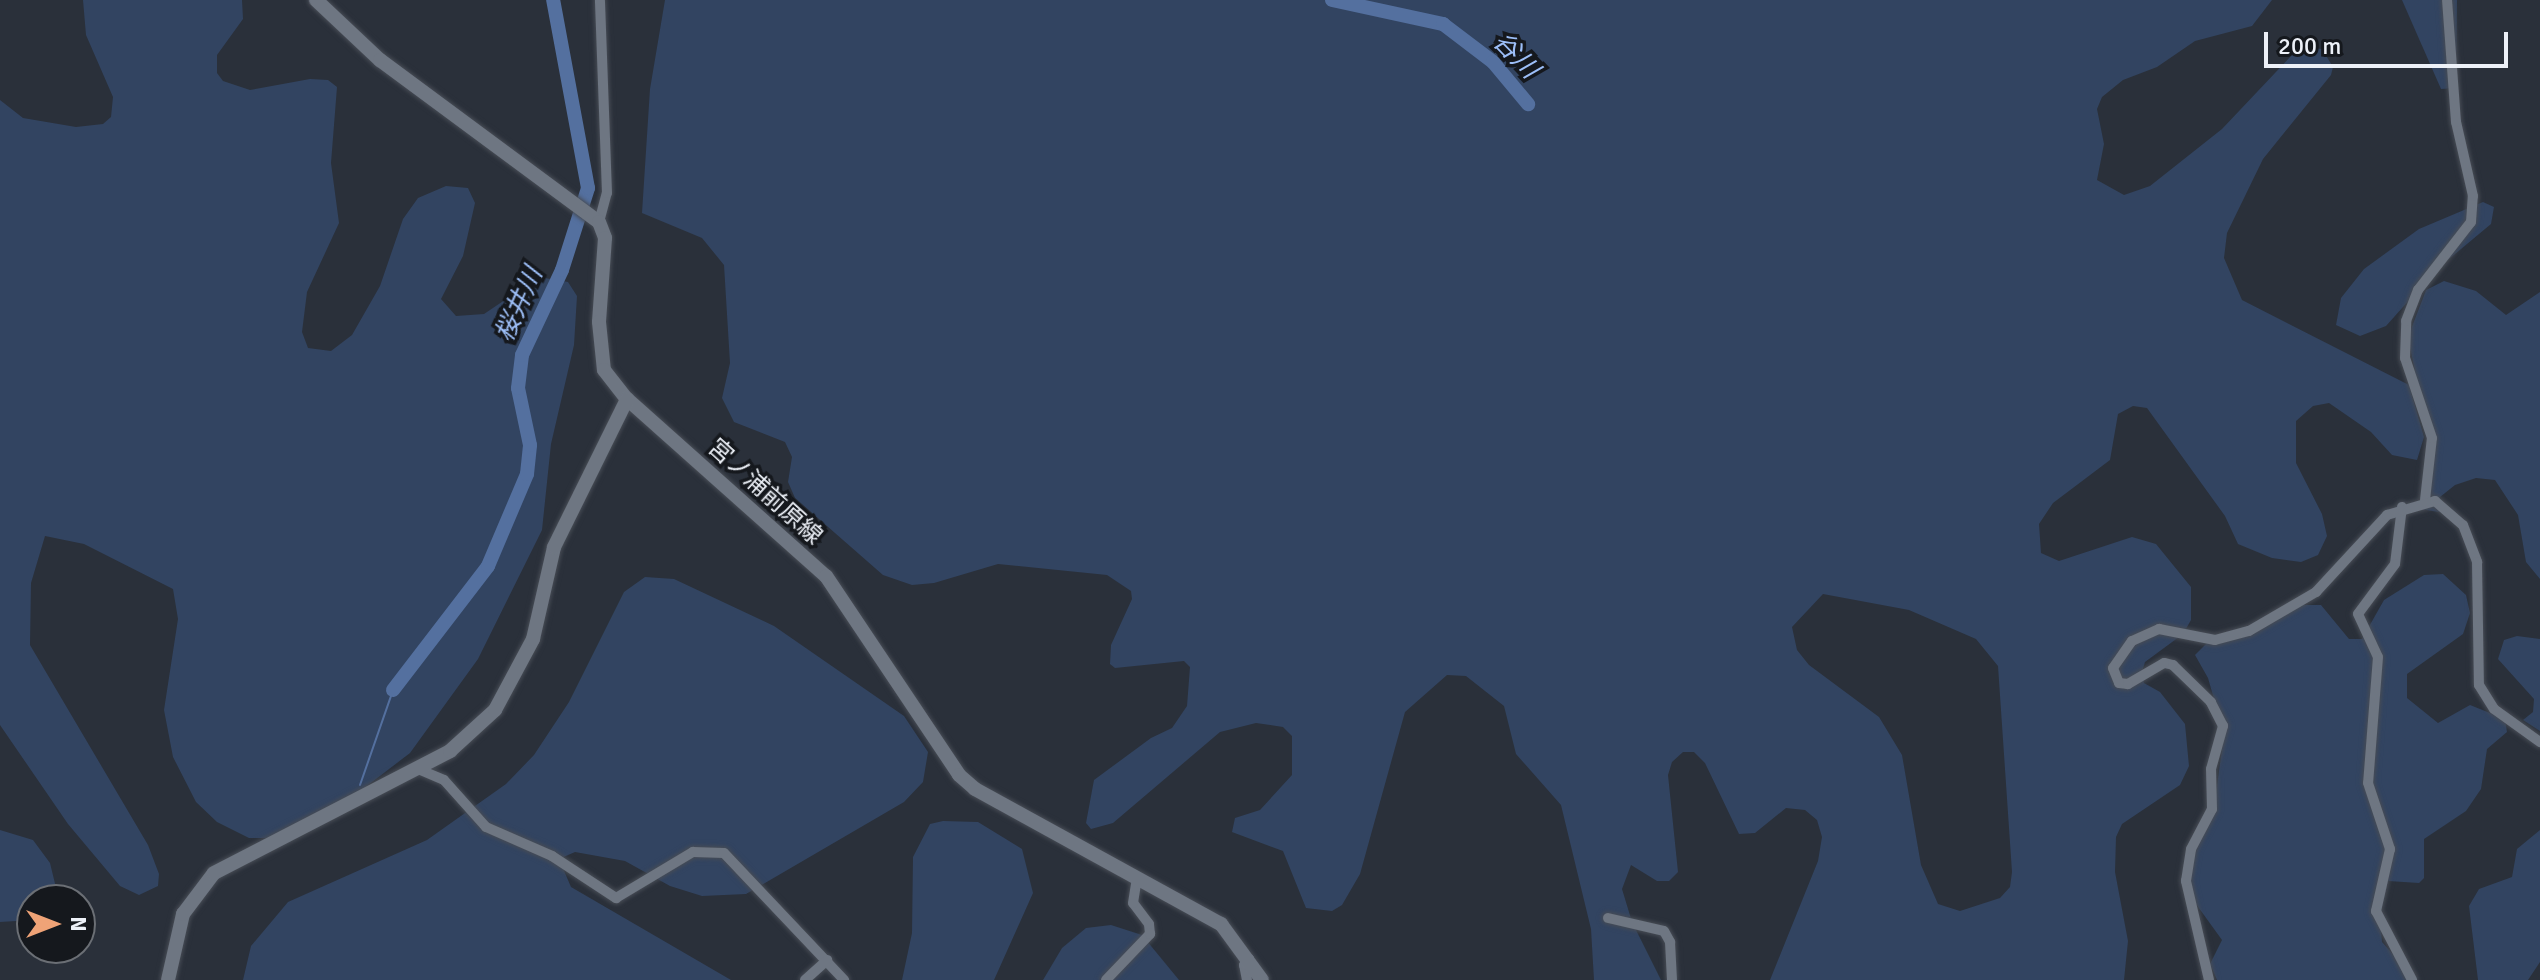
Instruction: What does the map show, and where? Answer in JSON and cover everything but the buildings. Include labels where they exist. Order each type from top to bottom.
[{"type":"main road","points":[[316,0],[380,60],[594,218]]},
{"type":"main road","name":"宮ノ浦前原線","points":[[594,218],[606,256],[599,355],[604,370],[627,399],[826,576],[959,775],[975,789],[1221,924],[1262,980]]},
{"type":"main road","points":[[168,980],[183,914],[195,892],[214,873],[418,769],[475,734],[519,672],[554,547],[627,399]]},
{"type":"street","points":[[594,218],[607,193],[600,0]]},
{"type":"street","points":[[2425,500],[2432,438],[2405,358],[2406,321],[2424,281],[2471,222],[2473,196],[2456,122],[2447,0]]},
{"type":"street","points":[[2209,980],[2186,881],[2191,849],[2212,809],[2211,769],[2223,735],[2221,716],[2173,665],[2157,666],[2128,684],[2119,683],[2114,677],[2116,659],[2132,641],[2159,629],[2215,640],[2267,622],[2331,580],[2371,529],[2402,507],[2425,500],[2454,516],[2474,551],[2479,685],[2494,709],[2540,742]]},
{"type":"street","points":[[2402,507],[2395,564],[2358,614],[2378,657],[2368,783],[2390,849],[2376,911],[2412,980]]},
{"type":"street","points":[[418,769],[452,787],[486,827],[552,856],[616,898],[693,852],[724,853],[844,980]]},
{"type":"street","points":[[1106,980],[1150,934],[1149,924],[1133,903],[1137,877]]},
{"type":"street","points":[[1608,918],[1664,931],[1670,942],[1672,980]]},
{"type":"street","points":[[1247,980],[1244,965],[1249,959]]},
{"type":"street","points":[[805,980],[827,960]]},
{"type":"shaded area","points":[[83,0],[242,0],[243,19],[217,55],[217,73],[223,81],[250,90],[310,79],[328,80],[337,87],[331,163],[339,223],[307,292],[302,332],[308,348],[331,351],[352,335],[380,286],[403,219],[418,198],[446,186],[468,188],[475,203],[463,256],[441,299],[456,316],[484,314],[539,277],[568,282],[577,296],[574,345],[551,444],[542,530],[478,659],[410,753],[329,815],[283,838],[249,838],[217,822],[196,802],[173,757],[164,710],[178,619],[173,589],[84,544],[45,536],[31,583],[30,645],[148,845],[159,874],[158,886],[139,895],[120,886],[68,824],[0,725],[0,100],[23,118],[76,127],[103,124],[111,117],[113,97],[86,35]]},
{"type":"shaded area","points":[[665,0],[2272,0],[2252,26],[2195,41],[2157,67],[2123,80],[2102,97],[2097,109],[2104,144],[2097,180],[2124,195],[2150,186],[2222,129],[2291,56],[2305,47],[2322,49],[2333,67],[2331,75],[2263,159],[2227,233],[2224,258],[2242,300],[2409,385],[2424,437],[2417,460],[2392,455],[2371,432],[2329,403],[2313,406],[2296,421],[2296,463],[2322,514],[2327,536],[2318,555],[2301,562],[2272,558],[2238,544],[2225,516],[2147,408],[2133,406],[2118,414],[2110,460],[2053,503],[2039,524],[2041,553],[2059,561],[2132,537],[2156,544],[2191,587],[2191,620],[2183,634],[2145,662],[2142,672],[2144,683],[2160,692],[2185,724],[2189,766],[2180,785],[2122,824],[2116,837],[2115,872],[2128,941],[2124,980],[1770,980],[1818,861],[1822,837],[1817,820],[1805,810],[1786,808],[1755,833],[1739,834],[1705,763],[1694,752],[1683,752],[1672,762],[1668,775],[1678,872],[1669,881],[1657,881],[1631,865],[1622,889],[1632,922],[1661,980],[1594,980],[1591,929],[1561,805],[1516,754],[1504,706],[1466,676],[1447,675],[1405,712],[1360,874],[1342,905],[1332,911],[1306,908],[1283,851],[1232,832],[1235,818],[1260,810],[1292,775],[1292,736],[1283,727],[1256,723],[1220,732],[1113,823],[1091,829],[1086,823],[1094,780],[1151,738],[1172,728],[1187,706],[1190,667],[1184,661],[1115,668],[1110,664],[1111,645],[1132,599],[1131,591],[1107,575],[998,564],[934,583],[912,585],[883,575],[795,498],[788,482],[792,457],[785,442],[734,422],[722,398],[730,363],[724,265],[702,238],[642,213],[650,89]],"holes":[[[1823,594],[1909,610],[1976,639],[1998,666],[2012,872],[2010,887],[2000,898],[1960,911],[1938,904],[1921,865],[1902,755],[1879,717],[1809,665],[1797,650],[1792,627]]]},
{"type":"shaded area","points":[[2402,0],[2457,0],[2456,88],[2441,89]]},
{"type":"shaded area","points":[[2483,202],[2494,207],[2491,224],[2437,269],[2386,326],[2360,336],[2336,325],[2341,298],[2364,269],[2419,229]]},
{"type":"shaded area","points":[[2444,281],[2476,291],[2506,315],[2540,292],[2540,579],[2526,562],[2518,515],[2495,480],[2476,478],[2455,485],[2440,497],[2439,512],[2420,509],[2434,466],[2408,337],[2426,290]]},
{"type":"shaded area","points":[[2443,574],[2466,595],[2470,613],[2463,634],[2407,674],[2407,698],[2438,723],[2470,705],[2505,719],[2507,732],[2487,749],[2481,789],[2466,811],[2424,839],[2424,878],[2419,883],[2388,881],[2380,916],[2382,942],[2416,980],[2217,980],[2210,964],[2222,940],[2188,893],[2196,837],[2214,808],[2224,734],[2208,678],[2195,655],[2213,637],[2256,626],[2296,605],[2321,605],[2349,639],[2362,639],[2384,600],[2424,575]]},
{"type":"shaded area","points":[[645,577],[674,579],[774,626],[904,716],[928,752],[923,782],[904,802],[746,894],[702,896],[670,886],[625,861],[575,852],[559,859],[571,887],[731,980],[243,980],[251,946],[288,902],[427,840],[506,784],[534,755],[569,702],[624,592]]},
{"type":"shaded area","points":[[2517,636],[2540,639],[2540,731],[2523,720],[2533,712],[2534,699],[2498,659],[2504,640]]},
{"type":"shaded area","points":[[943,821],[978,822],[1022,849],[1033,893],[994,980],[902,980],[912,933],[913,857],[930,824]]},
{"type":"shaded area","points":[[0,830],[33,840],[50,863],[55,884],[16,884],[16,921],[0,922]]},
{"type":"shaded area","points":[[2540,830],[2540,962],[2528,980],[2478,980],[2469,906],[2479,889],[2512,877],[2517,849]]},
{"type":"shaded area","points":[[1111,925],[1142,935],[1179,980],[1043,980],[1062,948],[1086,928]]},
{"type":"waterway","name":"桜井川","points":[[393,690],[488,566],[527,474],[530,445],[518,388],[522,355],[562,270],[588,188],[553,0]]},
{"type":"waterway","name":"谷川","points":[[1332,0],[1443,24],[1493,62],[1528,104]]},
{"type":"waterway","points":[[360,785],[393,690]]}]
